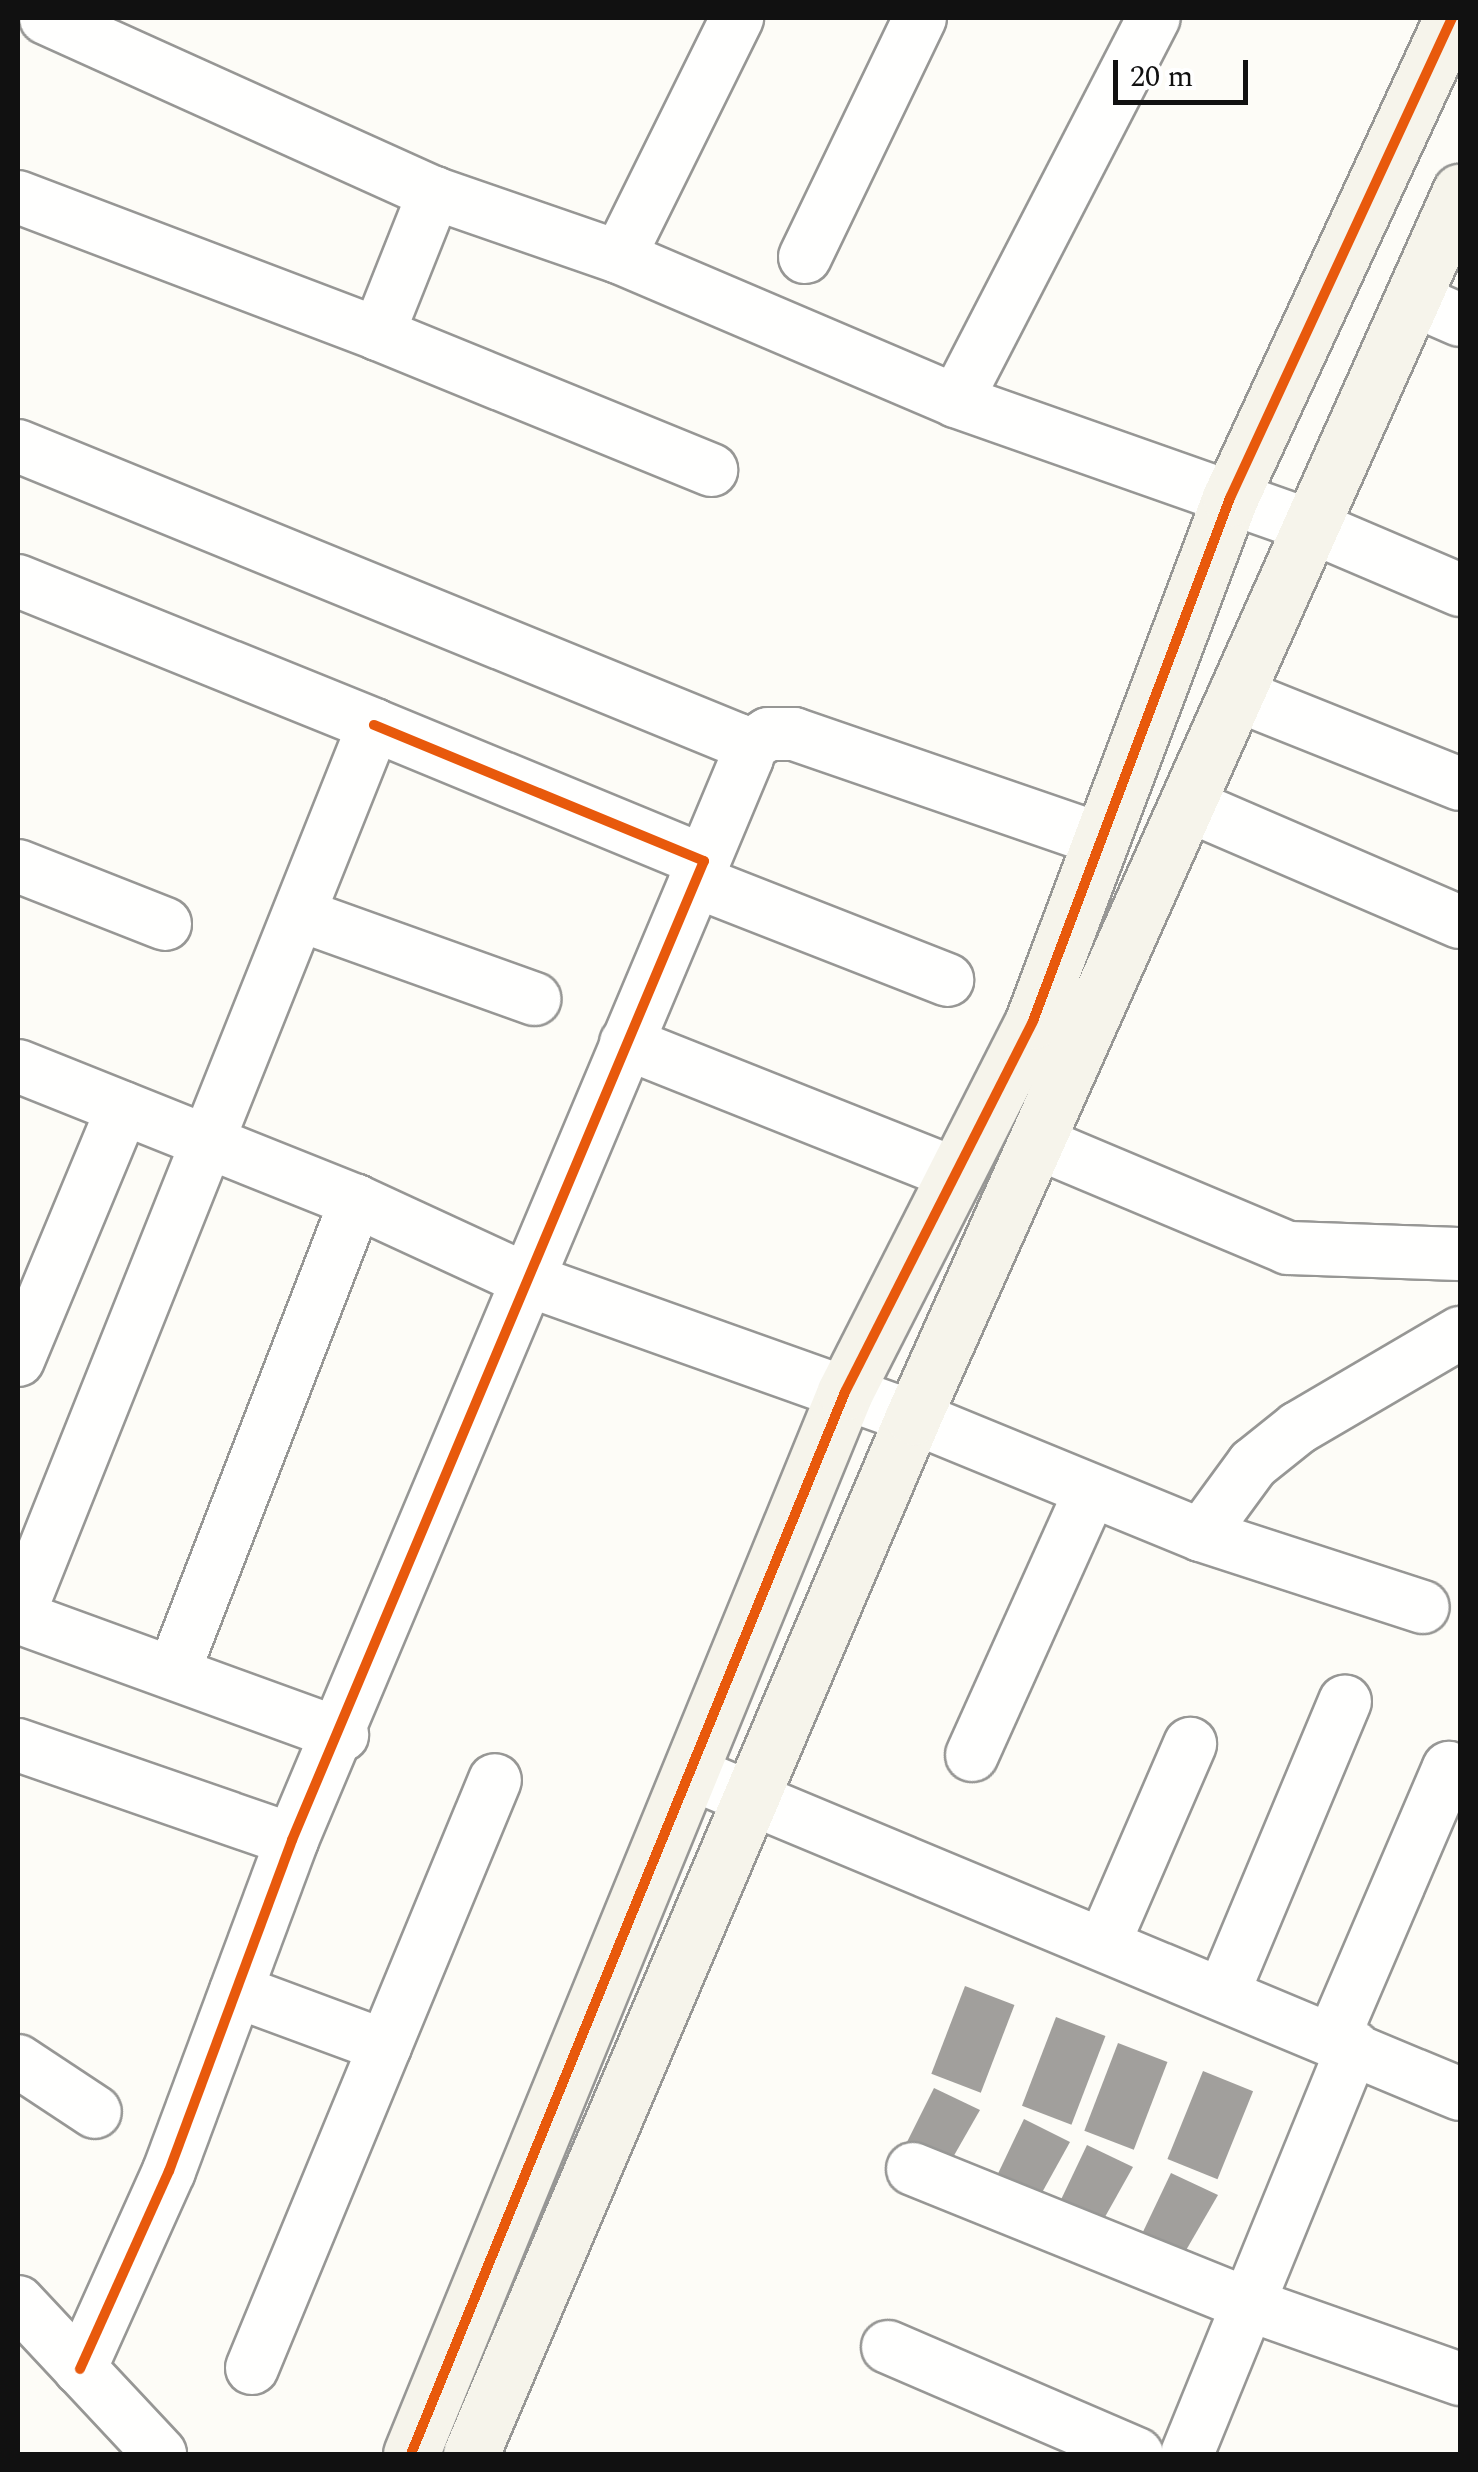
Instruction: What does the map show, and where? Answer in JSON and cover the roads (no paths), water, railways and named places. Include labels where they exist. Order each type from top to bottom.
[{"type":"street","points":[[46,18],[434,193],[619,257],[956,401],[1310,526],[1460,590]]},
{"type":"street","points":[[619,257],[737,18]]},
{"type":"street","points":[[805,256],[920,18]]},
{"type":"street","points":[[956,401],[1154,18]]},
{"type":"street","points":[[411,2454],[695,1774],[846,1392],[1033,1021],[1230,498],[1452,18]]},
{"type":"street","points":[[472,2454],[912,1417],[1310,526],[1436,309],[1460,192]]},
{"type":"street","points":[[378,334],[434,193]]},
{"type":"street","points":[[18,197],[378,334],[711,470]]},
{"type":"street","points":[[18,446],[706,725],[746,748]]},
{"type":"street","points":[[18,581],[374,724],[947,980]]},
{"type":"street","points":[[1235,694],[1460,784]]},
{"type":"street","points":[[342,1735],[175,1668],[18,1617],[210,1147],[374,724]]},
{"type":"street","points":[[80,2369],[169,2171],[292,1840],[342,1735],[525,1279],[700,871],[746,748],[768,734],[794,734],[1101,840]]},
{"type":"street","points":[[1188,805],[1460,922]]},
{"type":"street","points":[[18,866],[165,924]]},
{"type":"street","points":[[300,915],[534,1000]]},
{"type":"street","points":[[626,1043],[958,1175]]},
{"type":"street","points":[[18,1066],[210,1147],[356,1201],[525,1279],[912,1417],[1089,1495],[1423,1607]]},
{"type":"street","points":[[18,1360],[124,1108]]},
{"type":"street","points":[[1036,1142],[1288,1248],[1460,1254]]},
{"type":"street","points":[[175,1668],[356,1201]]},
{"type":"street","points":[[1201,1535],[1254,1464],[1298,1428],[1460,1334]]},
{"type":"street","points":[[972,1755],[1089,1495]]},
{"type":"street","points":[[1223,1992],[1345,1701]]},
{"type":"street","points":[[1104,1943],[1190,1744]]},
{"type":"street","points":[[18,1745],[292,1840]]},
{"type":"street","points":[[1188,2454],[1250,2305],[1343,2042],[1450,1768]]},
{"type":"street","points":[[695,1774],[1460,2094]]},
{"type":"street","points":[[252,2368],[495,1780]]},
{"type":"street","points":[[236,1991],[385,2046]]},
{"type":"street","points":[[18,2061],[95,2112]]},
{"type":"street","points":[[914,2169],[1250,2305],[1460,2379]]},
{"type":"street","points":[[18,2302],[160,2454]]},
{"type":"street","points":[[888,2347],[1137,2454]]}]
